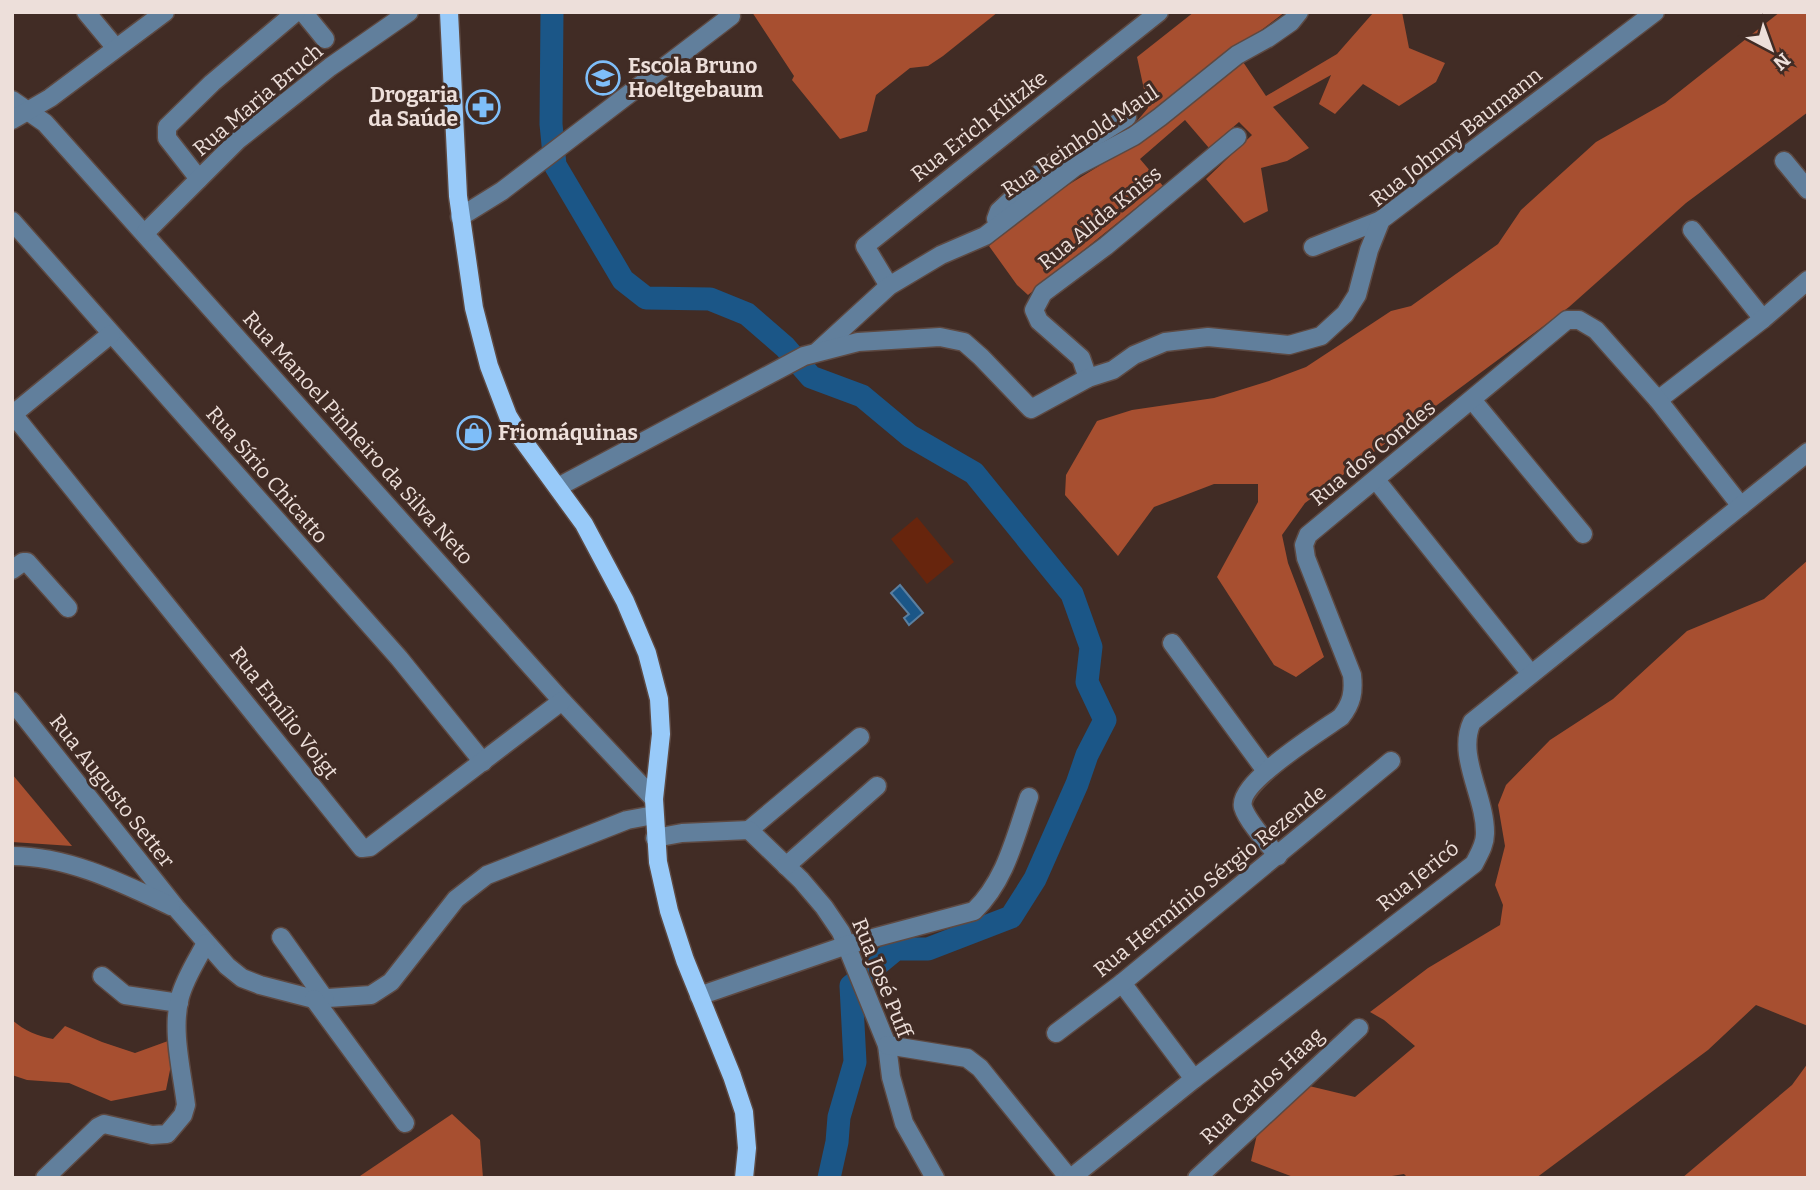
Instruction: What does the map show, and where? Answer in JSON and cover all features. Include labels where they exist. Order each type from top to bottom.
[{"type":"main road","points":[[449,12],[454,153],[460,217],[474,307],[498,392],[522,439],[577,511],[605,561],[640,635],[655,677],[661,734],[654,807],[655,838],[669,911],[744,1112],[747,1148],[744,1178]]},
{"type":"street","points":[[86,12],[115,47]]},
{"type":"street","points":[[17,110],[50,98],[165,12]]},
{"type":"street","points":[[199,179],[167,138],[167,127],[212,83],[296,12]]},
{"type":"street","points":[[303,12],[325,39]]},
{"type":"street","name":"Rua Maria Bruch","points":[[145,233],[238,140],[310,83],[409,12]]},
{"type":"street","name":"Rua Erich Klitzke","points":[[889,286],[865,246],[1159,12]]},
{"type":"street","name":"Rua Reinhold Maul","points":[[811,354],[889,286],[941,255],[985,236],[1075,167],[1134,136],[1237,55],[1291,22],[1299,12]]},
{"type":"street","name":"Rua Johnny Baumann","points":[[811,354],[858,342],[952,338],[964,342],[981,357],[1031,409],[1164,342],[1208,337],[1289,345],[1321,336],[1345,314],[1357,295],[1369,250],[1381,220],[1656,12]]},
{"type":"street","points":[[460,217],[502,191],[731,16]]},
{"type":"street","name":"Rua Manoel Pinheiro da Silva Neto","points":[[17,110],[45,123],[654,807]]},
{"type":"street","points":[[996,226],[999,211],[1037,174],[1127,117]]},
{"type":"street","name":"Rua Alida Kniss","points":[[1088,378],[1081,358],[1039,321],[1034,310],[1043,293],[1106,246],[1237,137]]},
{"type":"street","points":[[1784,161],[1808,190]]},
{"type":"street","points":[[1313,247],[1381,220]]},
{"type":"street","name":"Rua Sírio Chicatto","points":[[12,222],[399,658],[483,762]]},
{"type":"street","points":[[1692,230],[1763,319]]},
{"type":"street","points":[[1658,400],[1763,319],[1808,280]]},
{"type":"street","name":"Rua dos Condes","points":[[1278,856],[1246,814],[1242,804],[1246,792],[1266,771],[1340,717],[1350,705],[1354,691],[1352,675],[1306,558],[1304,544],[1308,535],[1473,401],[1567,320],[1580,320],[1596,330],[1658,400],[1741,506]]},
{"type":"street","points":[[13,414],[111,334]]},
{"type":"street","points":[[558,487],[811,354]]},
{"type":"street","points":[[1473,401],[1583,534]]},
{"type":"street","name":"Rua Emílio Voigt","points":[[13,414],[362,848],[370,848],[562,701]]},
{"type":"street","name":"Rua Jericó","points":[[1070,1178],[1474,864],[1482,850],[1485,833],[1466,741],[1472,722],[1808,452]]},
{"type":"street","points":[[1376,480],[1531,674]]},
{"type":"street","points":[[12,570],[27,562],[68,608]]},
{"type":"street","points":[[1172,643],[1266,771]]},
{"type":"street","name":"Rua Augusto Setter","points":[[12,701],[177,909],[227,966],[242,978],[260,985],[319,999],[371,995],[391,982],[456,899],[487,875],[654,807]]},
{"type":"street","points":[[655,838],[682,833],[749,830],[860,737]]},
{"type":"street","name":"Rua Hermínio Sérgio Rezende","points":[[1056,1033],[1122,983],[1391,761]]},
{"type":"street","points":[[786,866],[877,786]]},
{"type":"street","points":[[699,996],[850,952],[974,911],[989,896],[1000,878],[1029,797]]},
{"type":"street","name":"Rua José Puff","points":[[749,830],[824,907],[850,952],[887,1045],[891,1077],[904,1124],[935,1178]]},
{"type":"street","points":[[12,856],[67,864],[118,881],[177,909]]},
{"type":"street","points":[[281,937],[319,999],[405,1123]]},
{"type":"street","points":[[45,1178],[104,1124],[152,1135],[167,1134],[177,1122],[186,1105],[177,1026],[179,1003],[181,993],[206,943]]},
{"type":"street","points":[[102,976],[125,995],[179,1003]]},
{"type":"street","points":[[1122,983],[1194,1079]]},
{"type":"street","name":"Rua Carlos Haag","points":[[1197,1178],[1359,1028]]},
{"type":"street","points":[[887,1045],[967,1058],[980,1068],[1070,1178]]},
{"type":"shaded area","points":[[752,12],[998,12],[943,56],[928,66],[910,68],[876,95],[867,131],[840,139],[792,80],[794,76]]},
{"type":"shaded area","points":[[1194,12],[1285,12],[1235,50],[1266,96],[1337,54],[1373,13],[1402,12],[1409,48],[1445,63],[1436,82],[1399,106],[1363,84],[1335,114],[1319,104],[1331,75],[1273,107],[1309,148],[1287,161],[1261,168],[1268,211],[1244,223],[1206,179],[1252,135],[1239,122],[1209,148],[1185,120],[1140,159],[1163,186],[1028,295],[1017,285],[989,246],[1042,201],[1099,166],[1148,108],[1137,57]]},
{"type":"shaded area","points":[[1780,12],[1808,12],[1808,112],[1686,203],[1569,307],[1305,503],[1282,535],[1288,563],[1324,657],[1296,677],[1274,665],[1217,577],[1258,502],[1258,484],[1214,484],[1154,507],[1118,556],[1065,495],[1066,475],[1097,421],[1132,410],[1214,398],[1269,381],[1306,367],[1391,311],[1411,306],[1498,244],[1521,210],[1596,142],[1665,103]]},
{"type":"shaded area","points":[[917,517],[954,562],[927,584],[891,539]]},
{"type":"shaded area","points":[[1808,560],[1808,1026],[1756,1005],[1708,1050],[1536,1178],[1408,1178],[1404,1174],[1380,1178],[1296,1178],[1251,1161],[1260,1121],[1305,1085],[1355,1097],[1415,1046],[1370,1012],[1428,968],[1500,925],[1503,905],[1495,885],[1505,846],[1498,805],[1506,785],[1550,740],[1613,699],[1687,631],[1764,599]]},
{"type":"shaded area","points":[[12,774],[72,846],[12,842]]},
{"type":"shaded area","points":[[12,1020],[26,1030],[53,1039],[65,1026],[135,1053],[168,1041],[171,1065],[166,1090],[111,1101],[69,1083],[27,1080],[12,1075]]},
{"type":"shaded area","points":[[1808,1063],[1808,1178],[1682,1178],[1792,1085]]},
{"type":"shaded area","points":[[452,1114],[480,1140],[483,1178],[357,1178]]},
{"type":"water","points":[[900,585],[923,613],[909,625],[904,618],[909,614],[891,593]]},
{"type":"waterway","points":[[552,12],[551,124],[555,165],[623,280],[646,298],[710,299],[747,314],[785,347],[811,377],[862,396],[910,436],[974,473],[1072,594],[1091,647],[1087,682],[1105,720],[1087,755],[1035,879],[1011,917],[928,949],[896,949],[851,986],[855,1062],[839,1117],[829,1178]]},
{"type":"place","name":"Escola Bruno Hoeltgebaum","points":[[603,78]]},
{"type":"place","name":"Drogaria da Saúde","points":[[483,107]]},
{"type":"place","name":"Friomáquinas","points":[[474,433]]}]
